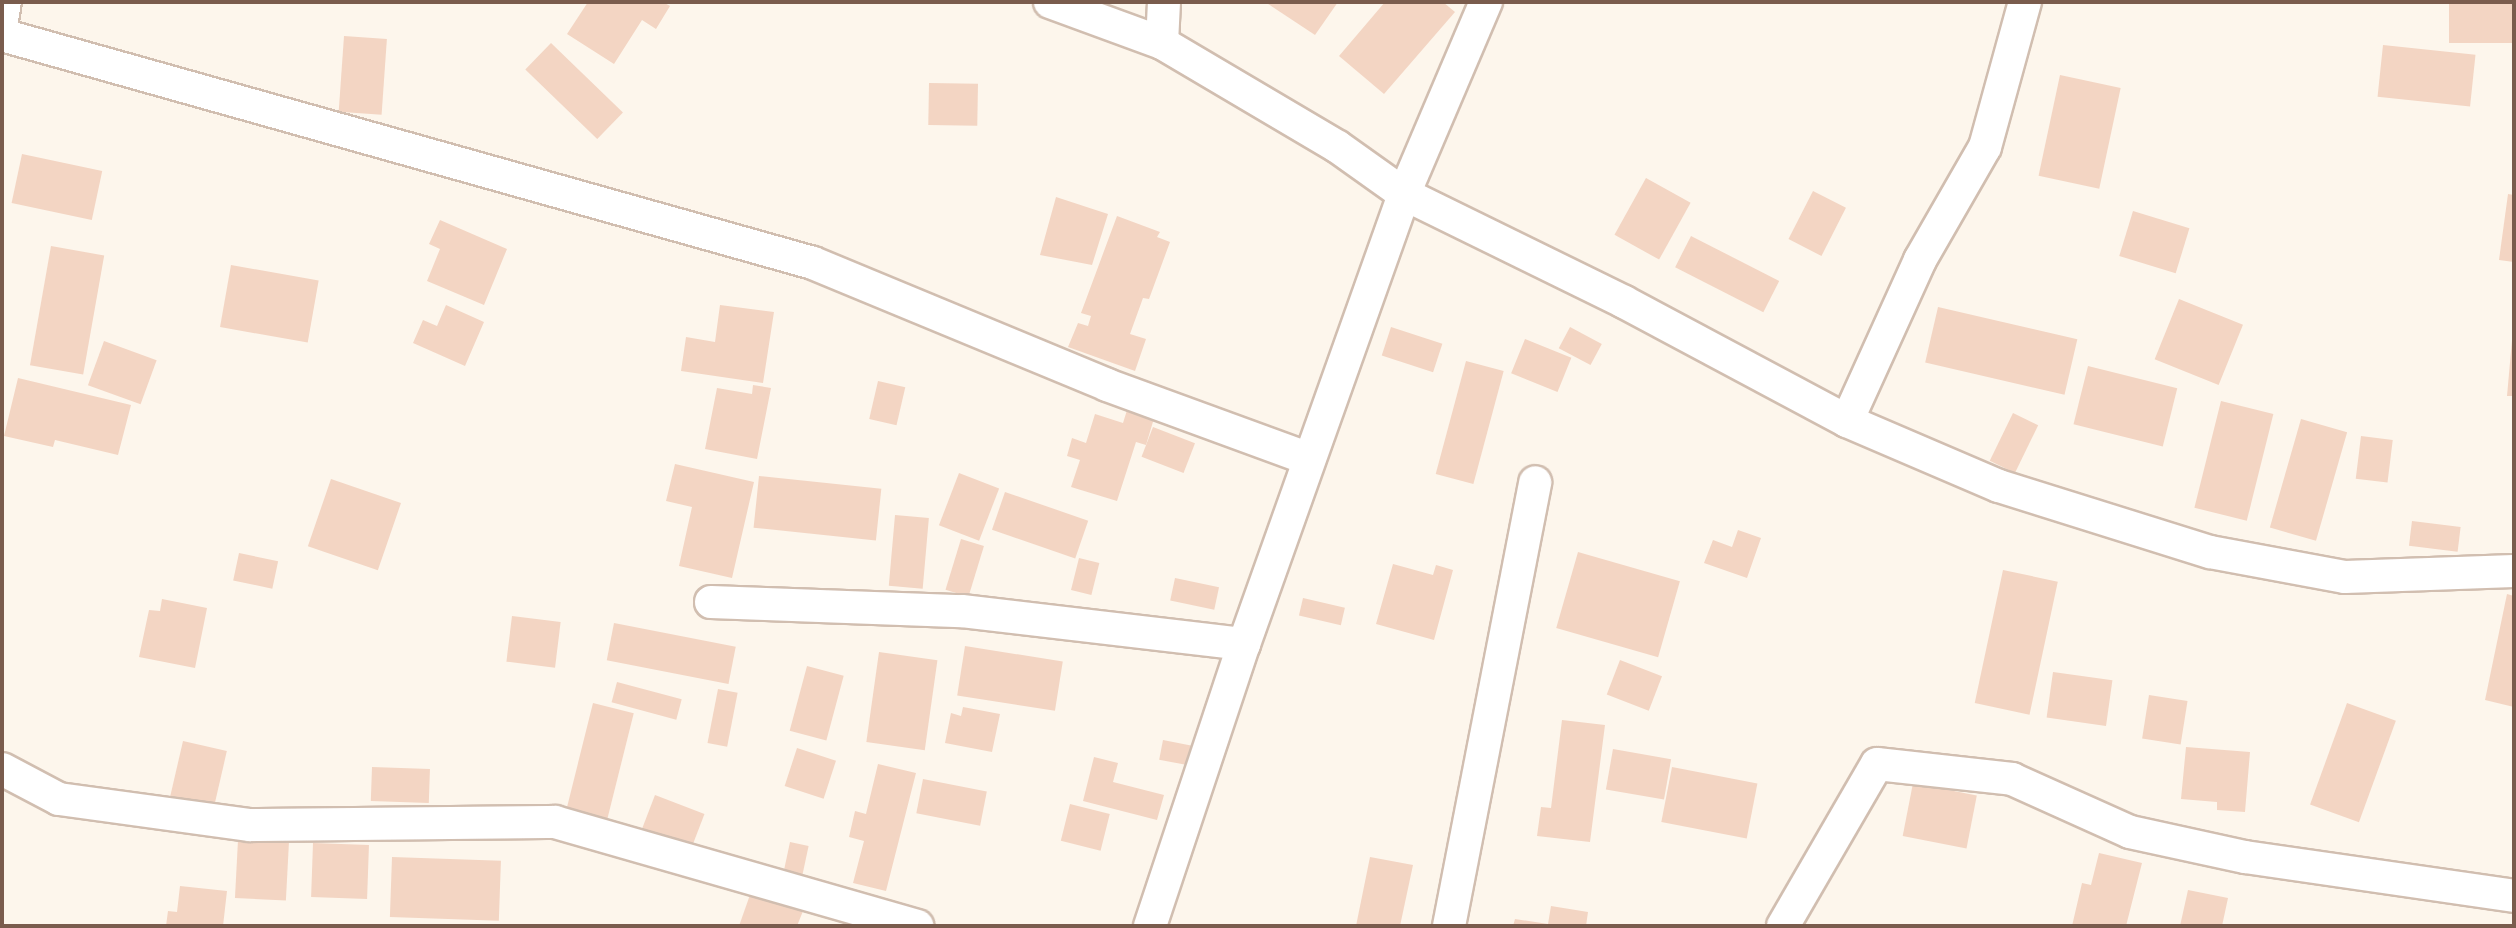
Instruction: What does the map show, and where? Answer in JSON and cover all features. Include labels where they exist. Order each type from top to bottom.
[{"type":"street","points":[[2,20],[5,2]]},
{"type":"street","points":[[1050,2],[1162,43],[1338,147],[1404,194],[1611,295],[1847,421],[1999,486],[2210,552],[2345,577],[2514,571]]},
{"type":"street","points":[[1162,43],[1164,2]]},
{"type":"street","points":[[1150,926],[1244,644],[1404,194],[1486,2]]},
{"type":"street","points":[[1847,421],[1920,260],[1985,147],[2025,2]]},
{"type":"street","points":[[2,35],[813,263],[1107,385],[1309,459]]},
{"type":"street","points":[[1449,926],[1535,482]]},
{"type":"street","points":[[711,602],[962,611],[1244,644]]},
{"type":"street","points":[[1783,926],[1877,764],[2012,779],[2130,832],[2245,857],[2514,896]]},
{"type":"street","points":[[2,769],[59,799],[250,825],[555,822],[917,926]]},
{"type":"building","points":[[588,2],[663,2],[670,6],[656,29],[642,20],[614,64],[567,34]]},
{"type":"building","points":[[1265,2],[1338,2],[1315,35]]},
{"type":"building","points":[[1385,2],[1443,2],[1455,12],[1384,94],[1339,56]]},
{"type":"building","points":[[2449,2],[2514,2],[2514,43],[2449,43]]},
{"type":"building","points":[[344,36],[387,39],[382,115],[339,112]]},
{"type":"building","points":[[551,43],[623,112],[597,139],[525,70]]},
{"type":"building","points":[[2383,45],[2475,55],[2470,106],[2378,97]]},
{"type":"building","points":[[2060,75],[2121,88],[2099,189],[2039,176]]},
{"type":"building","points":[[929,83],[978,84],[977,126],[928,125]]},
{"type":"building","points":[[22,154],[102,171],[92,220],[12,203]]},
{"type":"building","points":[[1646,178],[1691,203],[1659,260],[1614,235]]},
{"type":"building","points":[[1813,191],[1846,208],[1821,256],[1788,239]]},
{"type":"building","points":[[2508,194],[2514,195],[2514,262],[2499,260]]},
{"type":"building","points":[[1056,197],[1108,214],[1092,265],[1040,255]]},
{"type":"building","points":[[2133,211],[2189,228],[2176,273],[2119,256]]},
{"type":"building","points":[[1117,216],[1160,232],[1157,237],[1170,242],[1149,299],[1143,298],[1130,334],[1146,339],[1135,371],[1068,347],[1078,323],[1088,326],[1091,316],[1081,313]]},
{"type":"building","points":[[440,220],[507,249],[484,305],[427,281],[440,249],[429,244]]},
{"type":"building","points":[[1691,236],[1779,281],[1763,312],[1675,267]]},
{"type":"building","points":[[51,246],[104,255],[83,375],[30,365]]},
{"type":"building","points":[[231,265],[319,280],[308,342],[220,327]]},
{"type":"building","points":[[2179,299],[2243,325],[2219,385],[2155,359]]},
{"type":"building","points":[[446,305],[484,322],[465,366],[413,343],[423,320],[437,326]]},
{"type":"building","points":[[720,305],[774,312],[763,383],[681,371],[686,337],[715,342]]},
{"type":"building","points":[[1938,307],[2077,339],[2065,395],[1925,363]]},
{"type":"building","points":[[1391,327],[1442,344],[1433,372],[1382,356]]},
{"type":"building","points":[[1570,327],[1602,344],[1591,365],[1559,348]]},
{"type":"building","points":[[1525,339],[1571,358],[1557,392],[1511,373]]},
{"type":"building","points":[[2512,340],[2514,396],[2507,396]]},
{"type":"building","points":[[104,341],[157,360],[141,404],[88,385]]},
{"type":"building","points":[[1466,361],[1504,371],[1473,484],[1436,474]]},
{"type":"building","points":[[2088,366],[2177,388],[2163,446],[2073,424]]},
{"type":"building","points":[[18,378],[131,405],[118,455],[55,440],[53,447],[4,436]]},
{"type":"building","points":[[878,381],[905,387],[897,425],[869,419]]},
{"type":"building","points":[[753,385],[771,388],[757,459],[705,449],[717,388],[752,394]]},
{"type":"building","points":[[2221,401],[2273,414],[2247,521],[2194,508]]},
{"type":"building","points":[[1128,407],[1155,415],[1146,445],[1136,442],[1117,501],[1071,487],[1080,460],[1067,456],[1072,438],[1086,443],[1095,414],[1123,423]]},
{"type":"building","points":[[2013,413],[2038,425],[2015,473],[1990,461]]},
{"type":"building","points":[[2301,419],[2347,432],[2316,541],[2270,528]]},
{"type":"building","points":[[1153,427],[1195,443],[1184,473],[1142,457]]},
{"type":"building","points":[[2361,436],[2393,440],[2388,483],[2356,479]]},
{"type":"building","points":[[675,464],[754,482],[732,578],[679,566],[692,507],[666,501]]},
{"type":"building","points":[[959,473],[999,488],[979,541],[939,525]]},
{"type":"building","points":[[759,476],[881,489],[876,541],[754,528]]},
{"type":"building","points":[[331,479],[401,503],[378,570],[308,546]]},
{"type":"building","points":[[1005,492],[1088,521],[1075,558],[992,530]]},
{"type":"building","points":[[895,515],[929,518],[923,589],[889,586]]},
{"type":"building","points":[[2412,521],[2461,527],[2458,552],[2409,546]]},
{"type":"building","points":[[1738,530],[1761,538],[1747,578],[1704,563],[1713,540],[1732,547]]},
{"type":"building","points":[[961,539],[984,546],[968,597],[946,590]]},
{"type":"building","points":[[1578,552],[1680,581],[1658,657],[1556,628]]},
{"type":"building","points":[[239,553],[278,561],[272,589],[233,580]]},
{"type":"building","points":[[1079,558],[1099,563],[1091,595],[1071,590]]},
{"type":"building","points":[[1393,564],[1433,575],[1436,565],[1453,570],[1434,640],[1376,624]]},
{"type":"building","points":[[2003,570],[2058,582],[2030,715],[1975,703]]},
{"type":"building","points":[[1175,578],[1219,587],[1214,610],[1170,600]]},
{"type":"building","points":[[2507,594],[2514,596],[2514,707],[2485,700]]},
{"type":"building","points":[[1303,598],[1345,608],[1341,625],[1299,616]]},
{"type":"building","points":[[162,599],[207,608],[195,668],[139,657],[149,610],[160,611]]},
{"type":"building","points":[[512,616],[561,622],[555,668],[506,662]]},
{"type":"building","points":[[614,623],[736,647],[728,684],[607,660]]},
{"type":"building","points":[[965,646],[1063,661],[1055,711],[957,695]]},
{"type":"building","points":[[879,652],[937,660],[925,750],[866,742]]},
{"type":"building","points":[[1620,660],[1662,676],[1649,711],[1607,695]]},
{"type":"building","points":[[807,666],[844,676],[826,741],[790,731]]},
{"type":"building","points":[[2053,672],[2112,680],[2106,726],[2047,718]]},
{"type":"building","points":[[617,682],[682,699],[676,720],[612,702]]},
{"type":"building","points":[[718,689],[738,693],[727,747],[708,743]]},
{"type":"building","points":[[2149,695],[2188,701],[2181,745],[2142,738]]},
{"type":"building","points":[[593,703],[634,713],[607,822],[566,812]]},
{"type":"building","points":[[2347,703],[2396,721],[2359,822],[2310,804]]},
{"type":"building","points":[[963,707],[1000,714],[992,752],[945,743],[951,713],[961,716]]},
{"type":"building","points":[[1562,720],[1605,725],[1590,842],[1537,836],[1541,807],[1551,808]]},
{"type":"building","points":[[1163,740],[1193,746],[1190,766],[1159,760]]},
{"type":"building","points":[[183,741],[227,751],[214,807],[170,797]]},
{"type":"building","points":[[2186,747],[2250,752],[2245,812],[2217,810],[2217,802],[2181,799]]},
{"type":"building","points":[[797,748],[836,761],[824,799],[785,786]]},
{"type":"building","points":[[1613,749],[1671,759],[1664,800],[1606,789]]},
{"type":"building","points":[[1094,757],[1118,763],[1113,782],[1164,795],[1157,820],[1083,801]]},
{"type":"building","points":[[878,764],[916,773],[886,891],[853,883],[864,841],[849,837],[855,811],[866,814]]},
{"type":"building","points":[[372,767],[430,769],[429,803],[371,801]]},
{"type":"building","points":[[1672,767],[1757,784],[1747,839],[1661,822]]},
{"type":"building","points":[[923,779],[987,791],[980,826],[916,813]]},
{"type":"building","points":[[1913,783],[1977,795],[1967,848],[1903,836]]},
{"type":"building","points":[[655,795],[704,814],[689,853],[640,834]]},
{"type":"building","points":[[1070,804],[1110,814],[1101,851],[1061,841]]},
{"type":"building","points":[[238,840],[289,843],[286,901],[235,898]]},
{"type":"building","points":[[790,842],[809,846],[802,879],[783,875]]},
{"type":"building","points":[[313,843],[369,845],[367,899],[311,897]]},
{"type":"building","points":[[2099,853],[2142,863],[2126,926],[2072,926],[2082,883],[2091,885]]},
{"type":"building","points":[[392,857],[501,861],[499,921],[390,917]]},
{"type":"building","points":[[1370,857],[1413,865],[1400,926],[1356,926]]},
{"type":"building","points":[[180,886],[227,891],[223,926],[166,926],[168,911],[177,912]]},
{"type":"building","points":[[2188,890],[2228,898],[2222,926],[2180,926]]},
{"type":"building","points":[[751,892],[803,911],[797,926],[739,926]]},
{"type":"building","points":[[1551,906],[1588,912],[1586,926],[1513,926],[1515,919],[1548,924]]}]
